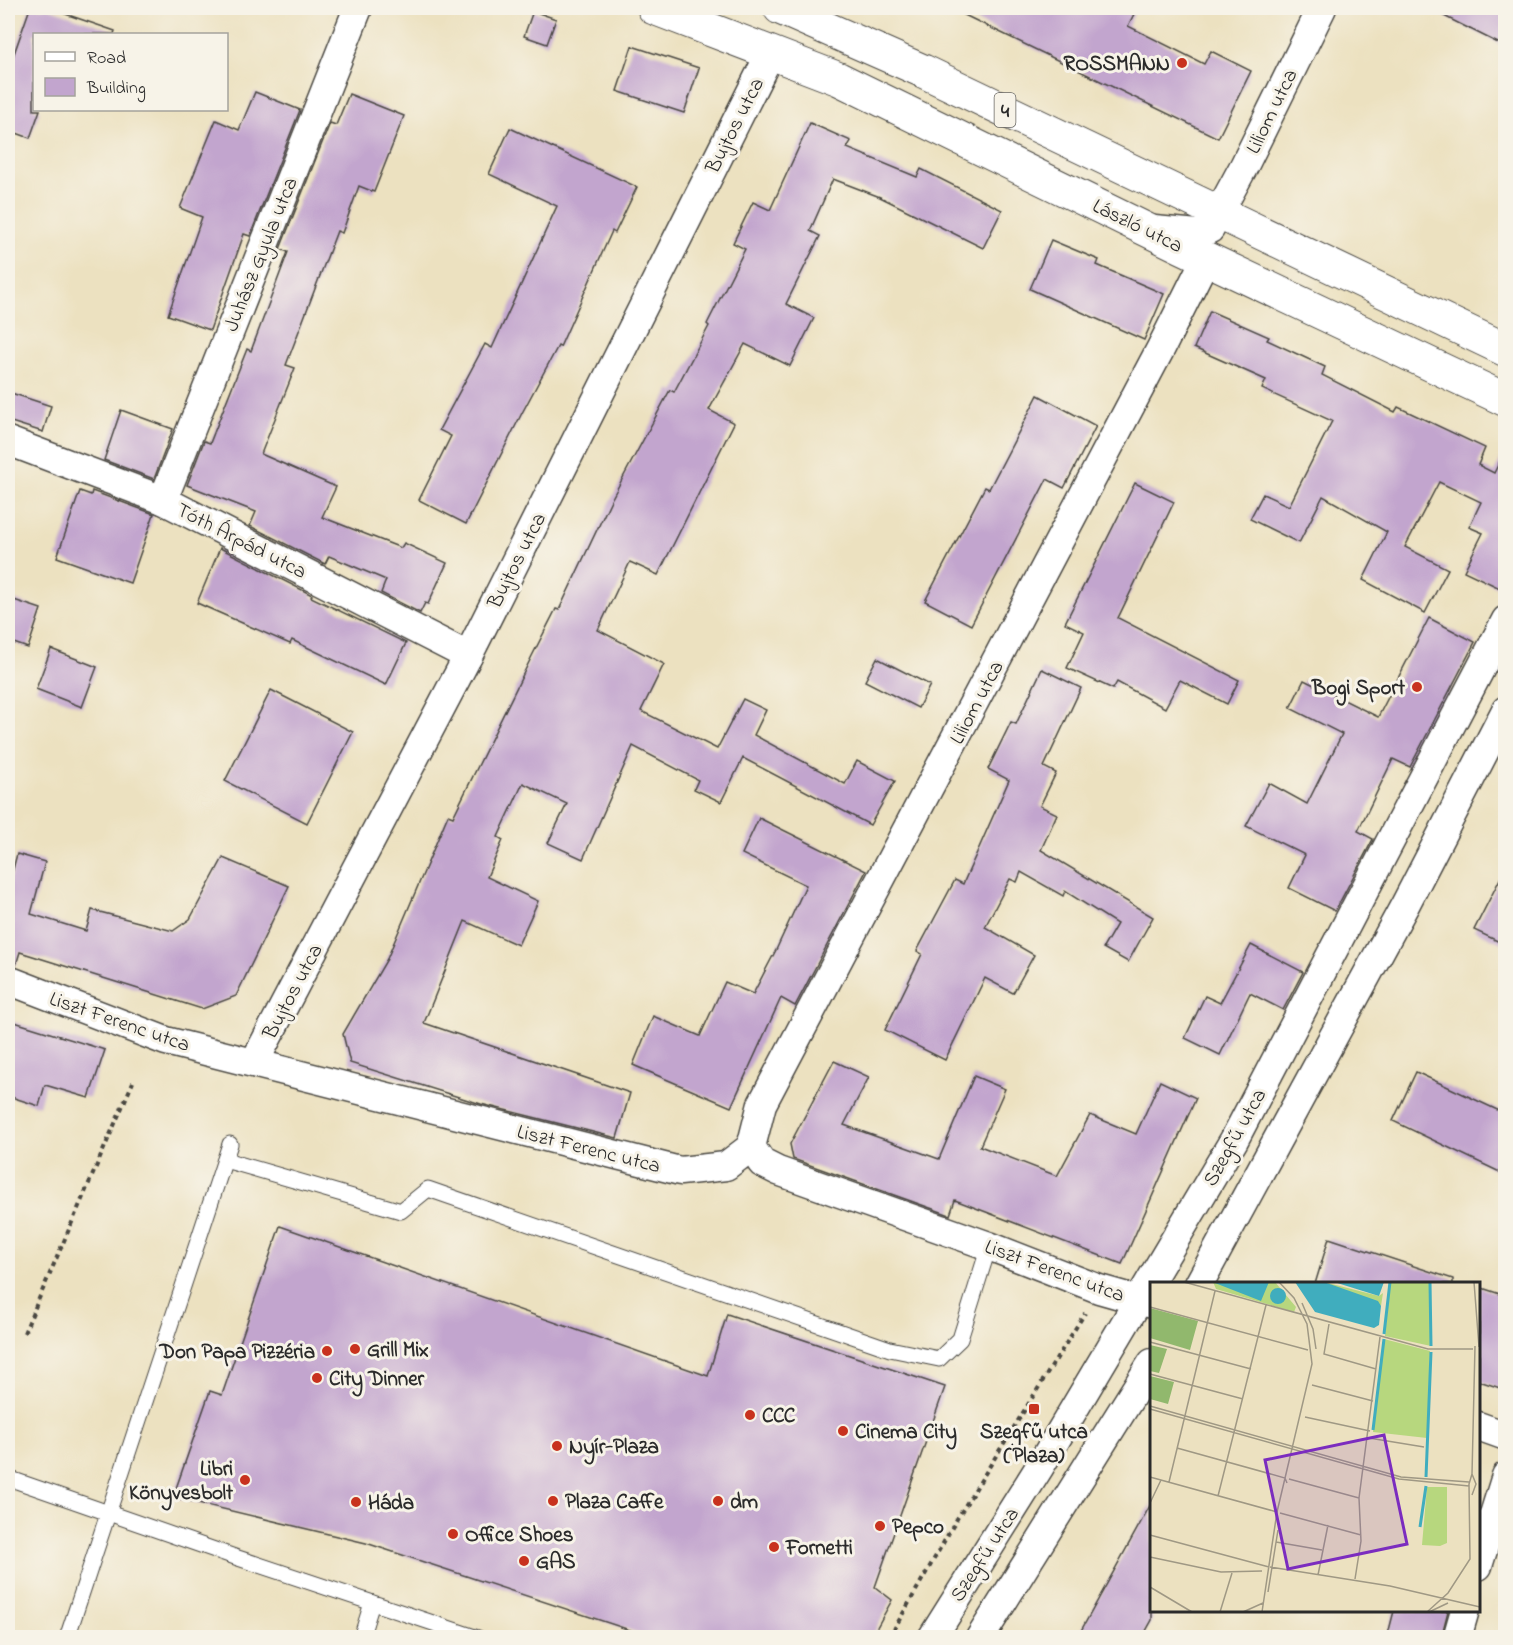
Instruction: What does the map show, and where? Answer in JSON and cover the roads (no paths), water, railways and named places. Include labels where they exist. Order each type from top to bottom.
[{"type":"main road","name":"4","points":[[654,8],[771,52]]},
{"type":"main road","name":"4","points":[[787,9],[923,71],[1506,350]]},
{"type":"main road","name":"László utca","points":[[771,52],[839,79],[1206,258],[1506,400]]},
{"type":"street","name":"Juhász Gyula utca","points":[[163,500],[358,8]]},
{"type":"street","name":"Liliom utca","points":[[1146,229],[1198,234],[1210,229],[1322,8]]},
{"type":"street","name":"Bujtos utca","points":[[254,1063],[468,656],[771,52]]},
{"type":"street","name":"Liliom utca","points":[[751,1146],[762,1104],[1134,401],[1206,258]]},
{"type":"street","name":"Tóth Árpád utca","points":[[8,441],[163,500],[468,656]]},
{"type":"street","name":"Szegfű utca","points":[[1157,1282],[1234,1140],[1506,620]]},
{"type":"street","name":"Szegfű utca","points":[[1200,1282],[1405,904],[1506,710]]},
{"type":"street","name":"Liszt Ferenc utca","points":[[8,980],[166,1041],[680,1171],[726,1166],[751,1146],[762,1163],[778,1172],[989,1245],[1099,1289],[1146,1302]]},
{"type":"street","name":"Szegfű utca","points":[[932,1638],[1146,1302]]},
{"type":"street","name":"Szegfű utca","points":[[980,1638],[1150,1366]]},
{"type":"street","points":[[1480,1426],[1506,1436]]},
{"type":"street","points":[[1480,1563],[1506,1476]]},
{"type":"street","points":[[1457,1638],[1465,1612]]},
{"type":"lane","points":[[67,1638],[230,1144]]},
{"type":"lane","points":[[225,1160],[401,1211],[428,1189],[890,1349],[939,1359],[960,1339],[989,1245]]},
{"type":"lane","points":[[8,1478],[478,1638]]},
{"type":"lane","points":[[361,1638],[372,1603]]},
{"type":"place","name":"ROSSMANN","points":[[1182,63]]},
{"type":"place","name":"Bogi Sport","points":[[1417,687]]},
{"type":"place","name":"Grill Mix","points":[[355,1349]]},
{"type":"place","name":"Don Papa Pizzéria","points":[[327,1351]]},
{"type":"place","name":"City Dinner","points":[[317,1378]]},
{"type":"place","name":"Szegfű utca (Plaza)","points":[[1034,1409]]},
{"type":"place","name":"CCC","points":[[750,1415]]},
{"type":"place","name":"Cinema City","points":[[843,1431]]},
{"type":"place","name":"Nyír-Plaza","points":[[557,1446]]},
{"type":"place","name":"Libri Könyvesbolt","points":[[245,1480]]},
{"type":"place","name":"Plaza Caffe","points":[[553,1501]]},
{"type":"place","name":"dm","points":[[718,1501]]},
{"type":"place","name":"Háda","points":[[356,1502]]},
{"type":"place","name":"Pepco","points":[[880,1526]]},
{"type":"place","name":"Office Shoes","points":[[453,1534]]},
{"type":"place","name":"Fornetti","points":[[774,1547]]},
{"type":"place","name":"GAS","points":[[524,1561]]}]
